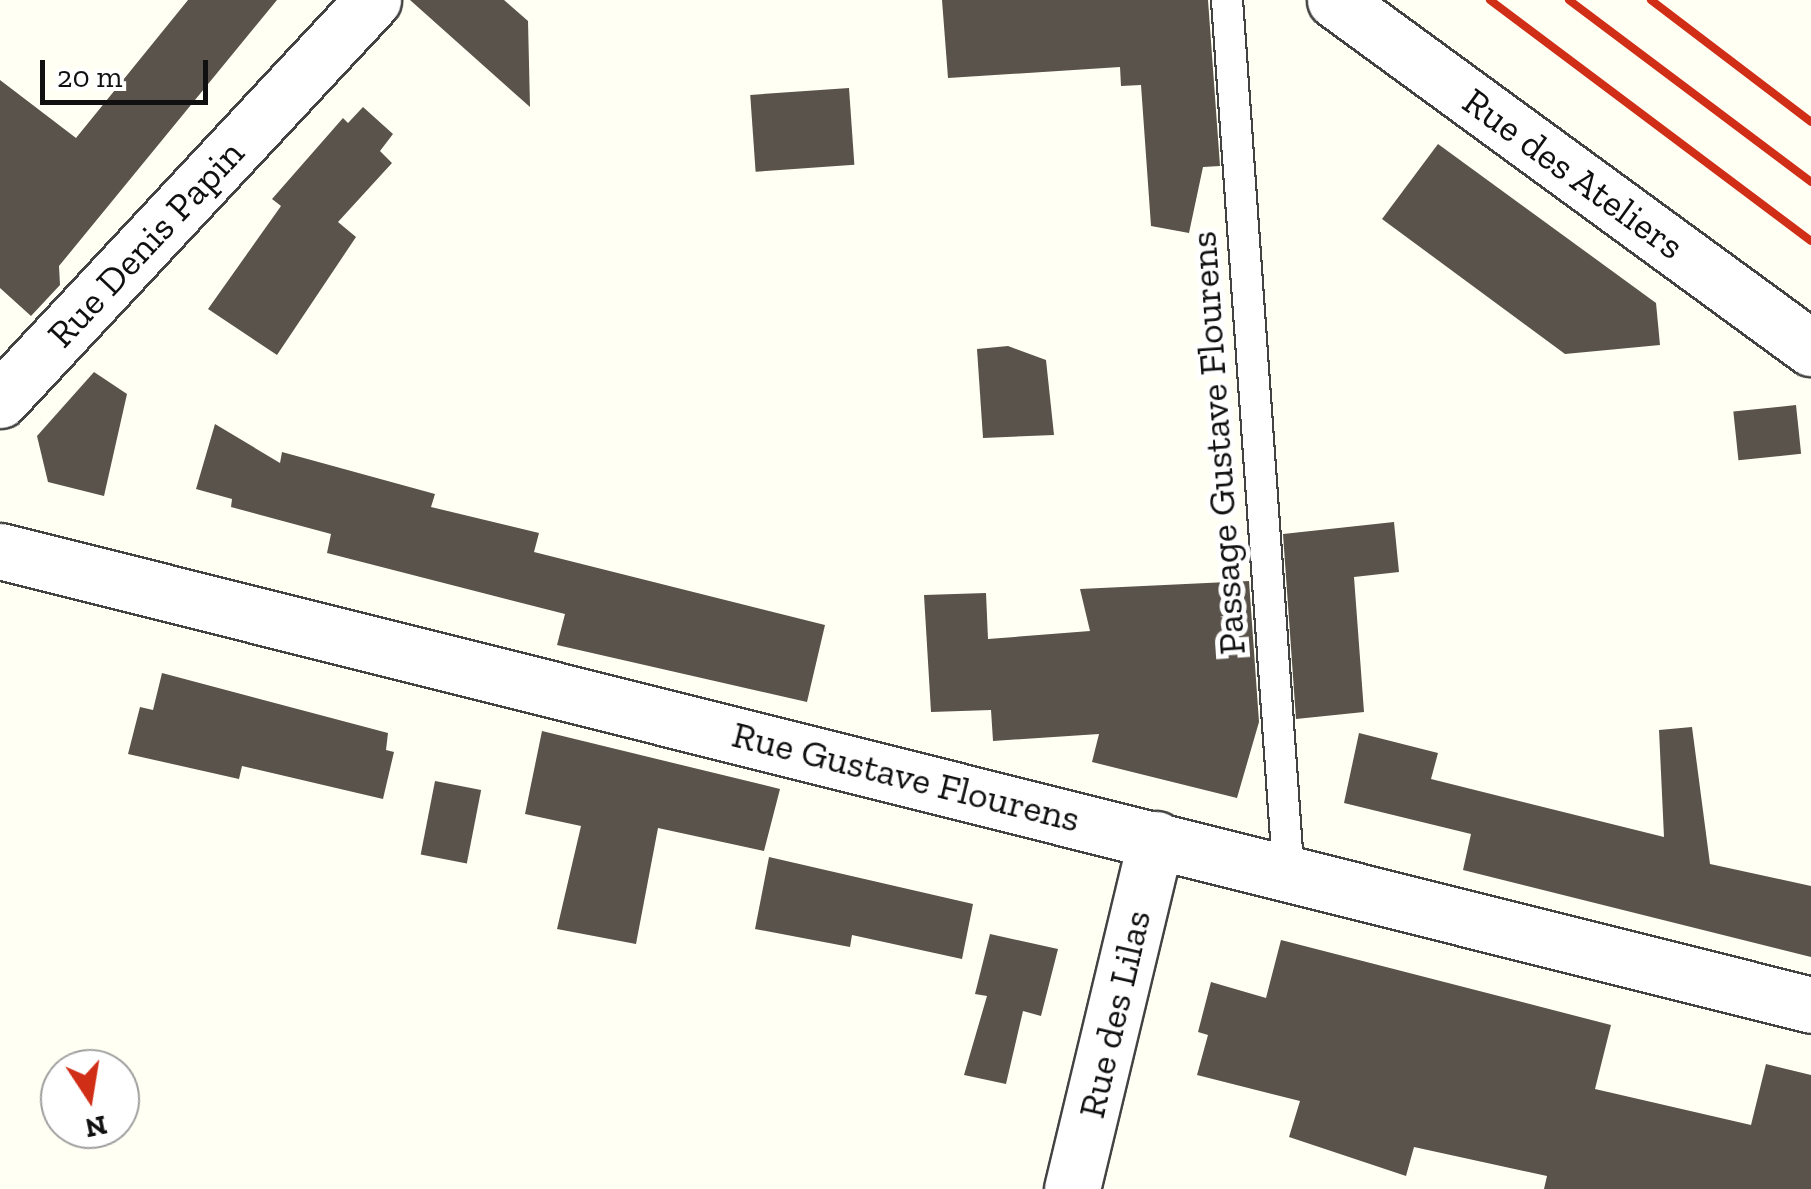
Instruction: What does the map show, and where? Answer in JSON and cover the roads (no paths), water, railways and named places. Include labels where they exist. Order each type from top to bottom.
[{"type":"street","name":"Rue Denis Papin","points":[[0,400],[373,0]]},
{"type":"street","name":"Rue des Ateliers","points":[[1334,0],[1811,348]]},
{"type":"street","name":"Rue Gustave Flourens","points":[[0,551],[1156,839],[1289,880],[1811,1006]]},
{"type":"street","name":"Rue des Lilas","points":[[1072,1189],[1156,839]]},
{"type":"lane","name":"Passage Gustave Flourens","points":[[1227,0],[1289,880]]},
{"type":"railway","points":[[1490,0],[1811,241]]},
{"type":"railway","points":[[1569,0],[1811,182]]},
{"type":"railway","points":[[1651,0],[1811,122]]}]
